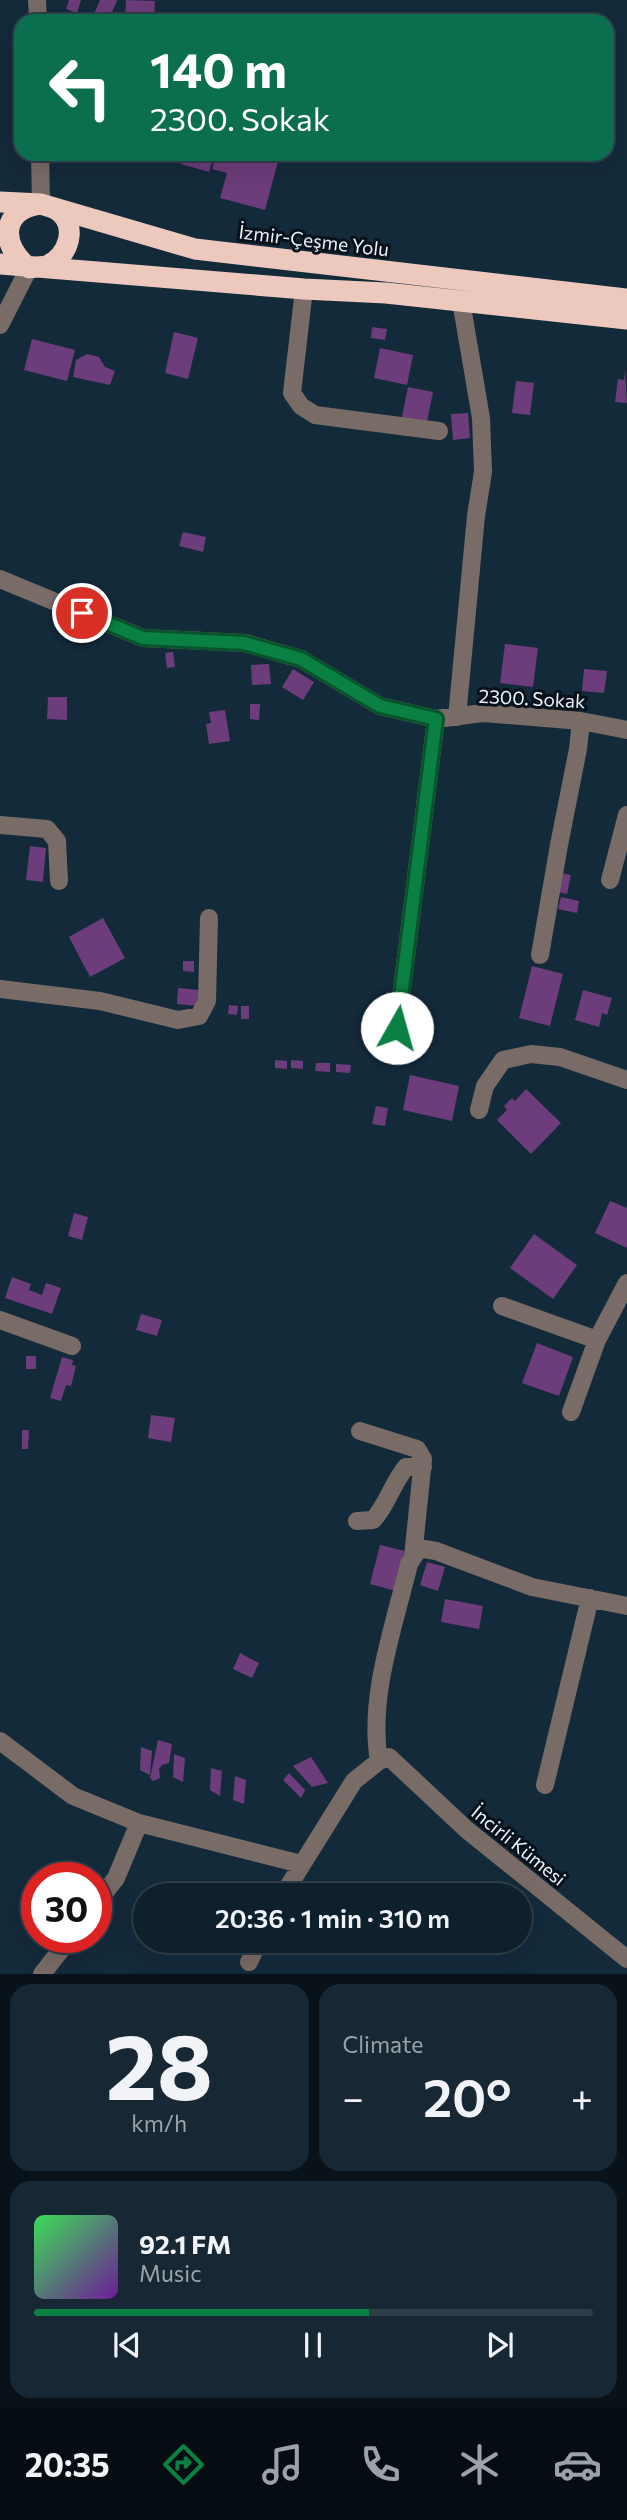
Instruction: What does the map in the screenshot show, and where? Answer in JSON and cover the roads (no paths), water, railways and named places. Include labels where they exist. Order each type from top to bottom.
[{"type":"highway","name":"İzmir-Çeşme Yolu","points":[[0,202],[41,204],[195,249],[627,299]]},
{"type":"highway","points":[[41,204],[57,209],[64,216],[69,235],[63,254],[47,266],[29,268],[16,259],[10,249],[8,229],[12,219],[27,206],[41,204]]},
{"type":"highway","points":[[0,264],[304,289],[386,293],[627,319]]},
{"type":"street","points":[[40,161],[41,204]]},
{"type":"street","points":[[0,325],[29,268]]},
{"type":"street","points":[[304,289],[292,393],[301,406],[315,415],[439,431]]},
{"type":"street","points":[[457,717],[476,516],[483,472],[481,418],[461,301]]},
{"type":"street","name":"2300. Sokak","points":[[0,579],[143,638],[244,643],[301,659],[380,706],[436,719],[483,713],[581,721],[627,730]]},
{"type":"street","points":[[397,1028],[436,719]]},
{"type":"street","points":[[540,955],[581,721]]},
{"type":"street","points":[[610,880],[627,815]]},
{"type":"street","points":[[0,825],[47,830],[57,841],[59,881]]},
{"type":"street","points":[[0,989],[100,1001],[178,1020],[199,1016],[207,1001],[209,918]]},
{"type":"street","points":[[479,1110],[485,1086],[503,1060],[531,1054],[560,1057],[627,1080]]},
{"type":"street","points":[[571,1412],[597,1340],[627,1283]]},
{"type":"street","points":[[502,1306],[597,1340]]},
{"type":"street","points":[[0,1320],[72,1346]]},
{"type":"street","points":[[360,1431],[417,1449],[423,1459],[413,1557]]},
{"type":"street","points":[[357,1521],[373,1520],[381,1512],[394,1482],[406,1467],[423,1467]]},
{"type":"street","points":[[290,1883],[354,1781],[384,1759],[375,1736],[379,1693],[409,1564],[418,1550],[436,1550],[532,1587],[627,1606]]},
{"type":"street","points":[[545,1785],[590,1598]]},
{"type":"street","points":[[0,1741],[73,1796],[139,1823],[301,1864]]},
{"type":"street","name":"İncirli Kümesi","points":[[384,1759],[627,1959]]},
{"type":"street","points":[[112,1883],[139,1823]]},
{"type":"street","points":[[42,1974],[58,1953]]},
{"type":"street","points":[[249,1962],[253,1953]]}]
